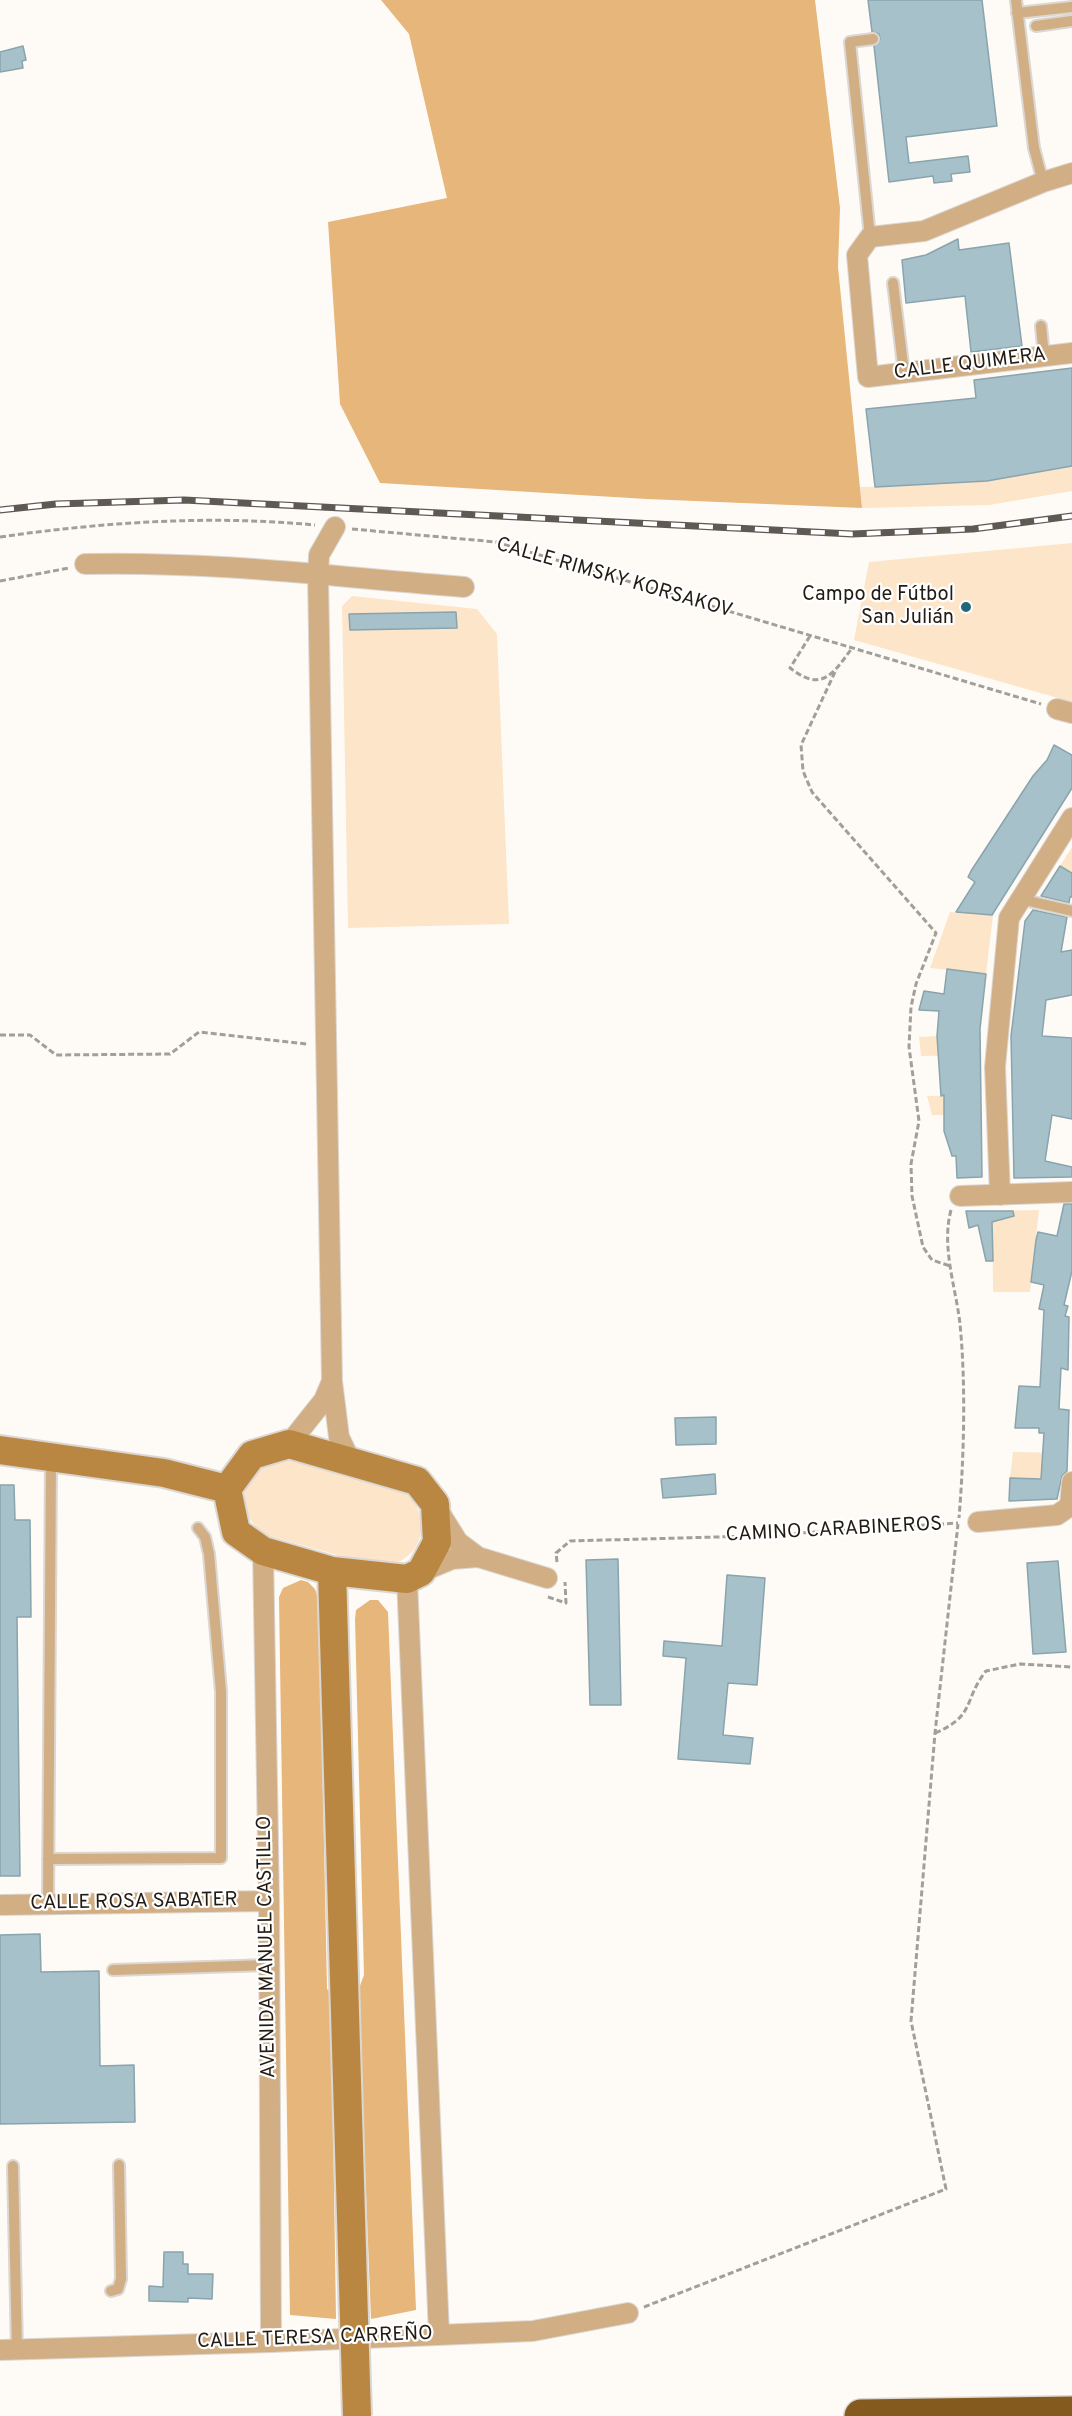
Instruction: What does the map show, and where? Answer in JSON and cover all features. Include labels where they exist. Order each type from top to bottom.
[{"type":"highway","points":[[861,2416],[1072,2413]]},
{"type":"main road","points":[[289,1444],[351,1462],[417,1481],[435,1504],[437,1542],[414,1576],[332,1571],[263,1551],[236,1532],[227,1489],[252,1455],[289,1444]]},
{"type":"main road","points":[[0,1450],[164,1473],[227,1489]]},
{"type":"main road","points":[[332,1571],[357,2416]]},
{"type":"street","points":[[870,237],[924,231],[1043,182],[1072,173]]},
{"type":"street","name":"CALLE QUIMERA","points":[[870,237],[857,255],[868,378],[1072,352]]},
{"type":"street","points":[[335,527],[319,555],[318,576],[326,1046],[332,1381],[339,1437],[351,1462]]},
{"type":"street","points":[[85,564],[161,562],[244,567],[318,576],[464,587]]},
{"type":"street","points":[[1000,1195],[995,1067],[1009,918],[1072,818]]},
{"type":"street","points":[[960,1196],[1072,1192]]},
{"type":"street","points":[[289,1444],[324,1400],[332,1381]]},
{"type":"street","points":[[968,1523],[1057,1515],[1071,1507],[1072,1482]]},
{"type":"street","points":[[435,1504],[458,1542],[478,1557],[550,1581]]},
{"type":"street","name":"AVENIDA MANUEL CASTILLO","points":[[263,1551],[269,1901],[271,2343]]},
{"type":"street","points":[[439,2334],[414,1576],[452,1559],[478,1557]]},
{"type":"street","name":"CALLE ROSA SABATER","points":[[0,1905],[269,1901]]},
{"type":"street","name":"CALLE TERESA CARREÑO","points":[[8,2350],[271,2343],[533,2331],[628,2313]]},
{"type":"lane","points":[[1016,0],[1034,148],[1043,182]]},
{"type":"lane","points":[[1017,13],[1072,7]]},
{"type":"lane","points":[[1036,26],[1072,21]]},
{"type":"lane","points":[[870,237],[850,42],[873,39]]},
{"type":"lane","points":[[893,283],[904,373]]},
{"type":"lane","points":[[1041,326],[1044,356]]},
{"type":"lane","points":[[1020,899],[1072,911]]},
{"type":"lane","points":[[48,1904],[51,1457]]},
{"type":"lane","points":[[48,1859],[221,1858],[222,1692],[209,1554],[205,1538],[198,1528]]},
{"type":"lane","points":[[113,1970],[269,1965]]},
{"type":"lane","points":[[111,2291],[118,2289],[121,2280],[119,2165]]},
{"type":"lane","points":[[8,2350],[13,2166]]},
{"type":"path","name":"CALLE RIMSKY KORSAKOV","points":[[0,537],[56,529],[178,519],[335,527],[496,542],[1065,711]]},
{"type":"path","points":[[0,580],[46,574],[85,564]]},
{"type":"path","points":[[810,636],[790,668],[805,679],[820,680],[835,672]]},
{"type":"path","points":[[852,648],[835,672],[801,745],[803,771],[812,792],[936,933],[916,984],[911,1007],[909,1047],[918,1097],[919,1121],[911,1164],[912,1196],[922,1247],[932,1260],[950,1266]]},
{"type":"path","points":[[0,1035],[30,1035],[56,1055],[170,1054],[199,1032],[326,1046]]},
{"type":"path","points":[[628,2313],[946,2189],[911,2021],[935,1733],[968,1523],[960,1325],[950,1266],[949,1218],[953,1202],[960,1196]]},
{"type":"path","name":"CAMINO CARABINEROS","points":[[550,1581],[556,1553],[570,1541],[754,1536],[968,1523]]},
{"type":"path","points":[[550,1581],[566,1603]]},
{"type":"path","points":[[935,1733],[953,1725],[967,1713],[975,1685],[986,1671],[1020,1664],[1072,1667]]},
{"type":"shaded area","points":[[381,0],[815,0],[840,208],[838,267],[862,508],[647,499],[380,483],[340,404],[328,222],[447,198],[409,34]]},
{"type":"shaded area","points":[[1072,466],[1072,491],[989,505],[862,508],[860,487],[966,481]]},
{"type":"shaded area","name":"Campo de Fútbol San Julián","points":[[1072,543],[1072,702],[854,640],[869,562]]},
{"type":"shaded area","points":[[352,596],[477,609],[497,634],[509,924],[348,928],[342,606]]},
{"type":"shaded area","points":[[1072,847],[1072,873],[1060,866]]},
{"type":"shaded area","points":[[950,912],[993,915],[986,974],[930,968]]},
{"type":"shaded area","points":[[980,1034],[981,1055],[921,1056],[919,1037]]},
{"type":"shaded area","points":[[981,1095],[981,1115],[932,1115],[927,1096]]},
{"type":"shaded area","points":[[1039,1210],[1030,1292],[993,1292],[992,1211]]},
{"type":"shaded area","points":[[1013,1452],[1068,1453],[1067,1480],[1010,1478]]},
{"type":"shaded area","points":[[291,1456],[402,1488],[419,1511],[420,1536],[416,1547],[408,1556],[396,1563],[381,1567],[265,1535],[247,1513],[246,1487],[250,1478],[265,1462]]},
{"type":"shaded area","points":[[301,1580],[308,1582],[315,1589],[319,1601],[327,1989],[331,1993],[336,2319],[290,2315],[279,1597],[283,1588]]},
{"type":"shaded area","points":[[370,1600],[378,1600],[388,1612],[416,2310],[371,2319],[358,1991],[364,1975],[355,1619],[356,1610]]},
{"type":"building","points":[[868,0],[982,0],[997,126],[906,137],[909,163],[968,156],[970,172],[951,174],[952,181],[934,183],[933,176],[889,182],[874,46],[880,39],[879,34],[872,32]]},
{"type":"building","points":[[23,46],[26,60],[22,61],[23,68],[0,72],[0,52]]},
{"type":"building","points":[[958,239],[959,250],[1009,243],[1022,346],[971,352],[965,296],[906,303],[902,260],[926,255]]},
{"type":"building","points":[[1072,368],[1072,466],[987,481],[875,487],[866,409],[976,398],[974,380]]},
{"type":"building","points":[[456,612],[457,628],[350,630],[349,614]]},
{"type":"building","points":[[1054,745],[1072,755],[1072,788],[992,915],[956,912],[975,882],[968,877],[971,871],[1033,776],[1047,760]]},
{"type":"building","points":[[1060,866],[1072,873],[1072,897],[1069,903],[1041,896]]},
{"type":"building","points":[[1033,910],[1067,917],[1061,952],[1072,950],[1072,995],[1046,1000],[1042,1036],[1072,1038],[1072,1119],[1052,1115],[1045,1161],[1072,1167],[1072,1177],[1014,1178],[1011,1036],[1025,921]]},
{"type":"building","points":[[947,969],[986,974],[980,1029],[982,1177],[957,1178],[956,1156],[952,1156],[944,1131],[944,1095],[941,1096],[937,1036],[939,1011],[919,1010],[924,991],[944,994]]},
{"type":"building","points":[[1064,1204],[1072,1204],[1072,1271],[1064,1305],[1068,1306],[1065,1316],[1069,1317],[1068,1370],[1061,1368],[1059,1409],[1069,1410],[1067,1471],[1062,1476],[1057,1499],[1009,1501],[1010,1478],[1041,1479],[1044,1433],[1039,1433],[1039,1428],[1015,1428],[1019,1386],[1040,1387],[1044,1310],[1039,1309],[1044,1285],[1031,1282],[1036,1240],[1038,1232],[1057,1236]]},
{"type":"building","points":[[966,1211],[1013,1211],[1014,1216],[992,1222],[993,1261],[986,1261],[978,1225],[969,1228]]},
{"type":"building","points":[[716,1417],[716,1444],[676,1445],[675,1418]]},
{"type":"building","points":[[715,1474],[716,1494],[663,1498],[661,1479]]},
{"type":"building","points":[[0,1485],[14,1485],[15,1520],[30,1520],[31,1617],[17,1617],[20,1876],[0,1876]]},
{"type":"building","points":[[618,1559],[621,1705],[590,1705],[586,1560]]},
{"type":"building","points":[[1058,1561],[1066,1652],[1033,1654],[1027,1563]]},
{"type":"building","points":[[727,1575],[765,1578],[757,1685],[728,1683],[723,1735],[753,1738],[750,1764],[678,1759],[686,1658],[663,1656],[664,1641],[722,1646]]},
{"type":"building","points":[[40,1934],[41,1972],[99,1971],[100,2066],[134,2065],[135,2122],[0,2124],[0,1935]]},
{"type":"building","points":[[164,2252],[183,2252],[183,2264],[188,2264],[188,2274],[213,2274],[212,2299],[188,2298],[188,2302],[149,2301],[149,2286],[163,2287]]},
{"type":"railway","points":[[0,510],[56,504],[184,500],[852,534],[973,529],[1072,516]]},
{"type":"place","name":"Campo de Fútbol San Julián","points":[[966,607]]}]
